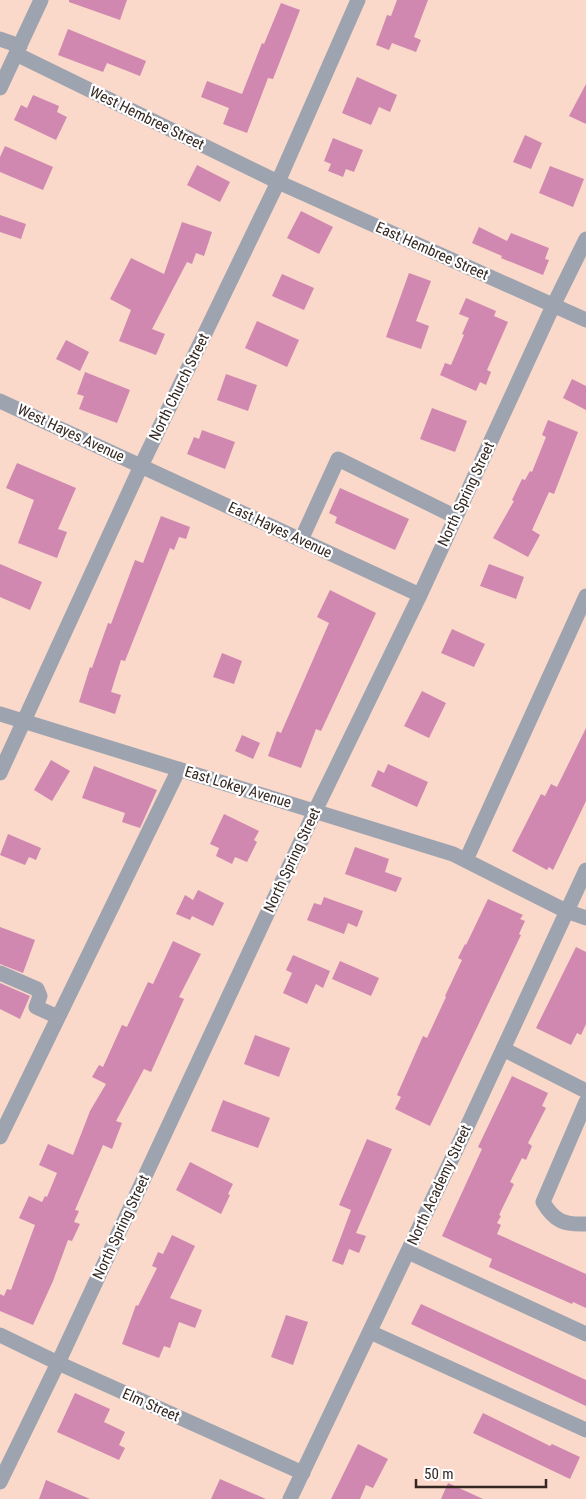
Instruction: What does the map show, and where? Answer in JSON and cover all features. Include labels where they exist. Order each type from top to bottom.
[{"type":"street","points":[[0,88],[41,0]]},
{"type":"street","name":"North Church Street","points":[[0,774],[141,466],[278,182],[358,0]]},
{"type":"street","name":"West Hembree Street","points":[[0,39],[18,50],[278,182]]},
{"type":"street","name":"East Hembree Street","points":[[278,182],[586,320]]},
{"type":"street","name":"North Spring Street","points":[[0,1482],[58,1363],[315,811],[420,595],[553,306],[586,239]]},
{"type":"street","name":"West Hayes Avenue","points":[[0,401],[141,466]]},
{"type":"street","points":[[301,540],[338,459],[456,517]]},
{"type":"street","name":"East Hayes Avenue","points":[[141,466],[420,595]]},
{"type":"street","points":[[466,860],[586,596]]},
{"type":"street","name":"East Lokey Avenue","points":[[0,714],[453,854],[566,911],[586,918]]},
{"type":"street","points":[[0,1137],[179,769]]},
{"type":"street","name":"North Academy Street","points":[[290,1499],[408,1252],[586,870]]},
{"type":"street","points":[[0,973],[37,990],[40,996],[36,1007],[58,1017]]},
{"type":"street","points":[[503,1049],[586,1091]]},
{"type":"street","points":[[586,1102],[543,1202],[551,1216],[572,1225],[586,1224]]},
{"type":"street","points":[[408,1252],[586,1334]]},
{"type":"street","points":[[370,1332],[586,1430]]},
{"type":"street","name":"Elm Street","points":[[0,1335],[303,1473]]},
{"type":"building","points":[[69,0],[127,0],[120,20],[69,2]]},
{"type":"building","points":[[397,0],[428,0],[414,37],[421,40],[416,52],[392,43],[389,50],[376,45],[387,15],[391,16]]},
{"type":"building","points":[[281,3],[300,10],[273,79],[268,78],[247,133],[223,124],[229,108],[201,97],[207,81],[242,94],[262,43],[264,44]]},
{"type":"building","points":[[68,29],[146,61],[140,76],[107,63],[103,72],[58,55]]},
{"type":"building","points":[[357,77],[397,95],[390,112],[379,107],[371,125],[342,113]]},
{"type":"building","points":[[586,84],[586,124],[569,116]]},
{"type":"building","points":[[33,95],[59,106],[57,112],[67,117],[56,140],[14,120],[21,105],[27,108]]},
{"type":"building","points":[[525,135],[542,143],[531,169],[513,162]]},
{"type":"building","points":[[333,138],[363,150],[354,172],[346,169],[343,177],[328,171],[331,164],[324,161]]},
{"type":"building","points":[[5,146],[53,167],[43,190],[0,172],[0,157]]},
{"type":"building","points":[[197,165],[230,182],[220,202],[187,185]]},
{"type":"building","points":[[550,166],[584,179],[573,207],[539,193]]},
{"type":"building","points":[[301,211],[333,227],[319,254],[287,238]]},
{"type":"building","points":[[0,215],[26,224],[21,239],[0,232]]},
{"type":"building","points":[[182,222],[212,232],[204,256],[196,253],[192,264],[187,262],[152,329],[165,334],[156,355],[119,341],[131,310],[110,299],[131,258],[164,274]]},
{"type":"building","points":[[479,227],[507,241],[511,233],[549,248],[545,259],[549,260],[543,275],[501,258],[502,256],[472,243]]},
{"type":"building","points":[[409,273],[431,281],[416,321],[429,326],[421,349],[386,337]]},
{"type":"building","points":[[282,274],[314,288],[304,310],[272,296]]},
{"type":"building","points":[[466,298],[496,311],[494,316],[508,322],[487,370],[491,372],[486,385],[480,382],[476,391],[440,375],[445,363],[451,365],[464,335],[462,334],[469,318],[459,314]]},
{"type":"building","points":[[257,321],[299,340],[287,367],[245,348]]},
{"type":"building","points":[[66,340],[89,352],[80,371],[56,359]]},
{"type":"building","points":[[85,372],[130,390],[117,423],[79,409],[84,396],[77,394]]},
{"type":"building","points":[[226,374],[257,385],[248,411],[217,400]]},
{"type":"building","points":[[572,379],[586,386],[586,410],[563,398]]},
{"type":"building","points":[[432,408],[467,421],[455,452],[420,439]]},
{"type":"building","points":[[548,420],[578,432],[554,494],[549,492],[532,530],[540,535],[528,557],[493,538],[514,501],[512,500],[522,479],[525,480],[530,471],[532,472],[546,437],[542,435]]},
{"type":"building","points":[[202,430],[235,442],[225,469],[187,454],[194,437],[199,439]]},
{"type":"building","points":[[17,463],[76,488],[58,529],[67,532],[57,558],[18,543],[34,500],[6,488]]},
{"type":"building","points":[[340,488],[409,519],[395,550],[335,523],[337,517],[329,513]]},
{"type":"building","points":[[161,516],[190,527],[186,539],[179,537],[174,550],[170,548],[125,661],[121,660],[111,692],[121,695],[115,714],[79,702],[90,667],[92,668],[108,623],[111,624],[135,560],[143,563]]},
{"type":"building","points":[[0,564],[42,582],[30,610],[0,597]]},
{"type":"building","points":[[489,564],[524,577],[516,599],[480,586]]},
{"type":"building","points":[[330,590],[376,613],[321,731],[316,729],[301,768],[268,756],[277,731],[281,733],[329,623],[317,617]]},
{"type":"building","points":[[452,629],[485,644],[474,667],[441,653]]},
{"type":"building","points":[[222,653],[242,661],[234,684],[213,677]]},
{"type":"building","points":[[422,691],[446,703],[429,738],[404,726]]},
{"type":"building","points":[[586,728],[586,801],[553,870],[549,867],[547,870],[512,851],[541,794],[545,796],[551,784],[557,787]]},
{"type":"building","points":[[242,735],[260,743],[253,759],[235,751]]},
{"type":"building","points":[[51,760],[70,771],[52,801],[34,790]]},
{"type":"building","points":[[388,764],[428,782],[417,807],[371,786],[378,770],[384,773]]},
{"type":"building","points":[[94,766],[157,790],[140,828],[122,822],[125,813],[82,798]]},
{"type":"building","points":[[224,814],[259,831],[254,840],[257,842],[247,862],[235,857],[232,864],[216,856],[219,848],[210,844]]},
{"type":"building","points":[[8,834],[41,848],[36,860],[29,857],[25,865],[0,855]]},
{"type":"building","points":[[355,847],[389,859],[385,872],[402,878],[396,892],[345,874]]},
{"type":"building","points":[[198,890],[224,903],[213,926],[192,916],[190,920],[176,914],[185,895],[193,900]]},
{"type":"building","points":[[324,897],[363,911],[357,927],[348,923],[344,934],[307,920],[314,903],[321,905]]},
{"type":"building","points":[[488,899],[523,915],[520,919],[525,921],[519,934],[521,935],[430,1126],[395,1109],[401,1097],[397,1095],[423,1036],[427,1038],[462,960],[458,958]]},
{"type":"building","points":[[0,927],[35,940],[23,973],[0,964]]},
{"type":"building","points":[[173,941],[201,954],[179,997],[184,999],[151,1072],[144,1069],[116,1121],[122,1123],[112,1149],[103,1145],[75,1210],[79,1211],[74,1222],[80,1224],[72,1241],[68,1240],[53,1281],[33,1325],[0,1311],[0,1294],[4,1296],[7,1289],[11,1290],[35,1225],[19,1218],[29,1196],[42,1202],[45,1196],[47,1197],[57,1173],[39,1165],[48,1144],[73,1155],[90,1111],[106,1084],[92,1077],[99,1065],[103,1067],[122,1025],[127,1027],[148,982],[153,984]]},
{"type":"building","points":[[576,947],[586,952],[586,1024],[581,1035],[577,1033],[571,1045],[536,1028]]},
{"type":"building","points":[[293,955],[330,971],[323,988],[316,984],[307,1004],[283,993],[292,973],[286,970]]},
{"type":"building","points":[[340,961],[379,978],[371,996],[332,979]]},
{"type":"building","points":[[0,983],[30,996],[20,1019],[0,1009]]},
{"type":"building","points":[[255,1035],[290,1048],[279,1077],[244,1064]]},
{"type":"building","points":[[512,1076],[548,1093],[542,1106],[546,1108],[528,1143],[532,1146],[526,1160],[522,1158],[510,1182],[514,1184],[499,1215],[501,1216],[497,1223],[501,1225],[497,1234],[586,1274],[586,1308],[573,1302],[572,1304],[489,1267],[492,1259],[442,1236],[482,1149],[478,1147]]},
{"type":"building","points":[[223,1100],[270,1118],[258,1148],[211,1131]]},
{"type":"building","points":[[367,1139],[392,1149],[356,1233],[366,1236],[359,1253],[349,1249],[343,1265],[332,1261],[351,1210],[339,1205]]},
{"type":"building","points":[[190,1162],[233,1184],[221,1214],[176,1190]]},
{"type":"building","points":[[172,1235],[195,1246],[170,1298],[202,1310],[195,1328],[179,1322],[170,1348],[164,1346],[159,1358],[122,1344],[136,1305],[138,1306],[157,1268],[152,1266],[158,1252],[163,1254]]},
{"type":"building","points":[[421,1304],[586,1380],[586,1406],[411,1324]]},
{"type":"building","points":[[286,1315],[308,1322],[293,1365],[271,1357]]},
{"type":"building","points":[[75,1393],[110,1409],[104,1422],[125,1432],[119,1445],[125,1448],[119,1460],[57,1432]]},
{"type":"building","points":[[483,1413],[550,1446],[552,1444],[580,1457],[570,1479],[473,1433]]},
{"type":"building","points":[[358,1444],[388,1459],[373,1488],[366,1485],[360,1499],[331,1499]]},
{"type":"building","points":[[220,1479],[266,1499],[211,1499]]},
{"type":"building","points":[[46,1480],[90,1499],[39,1499]]},
{"type":"building","points":[[448,1483],[483,1499],[441,1499]]}]
